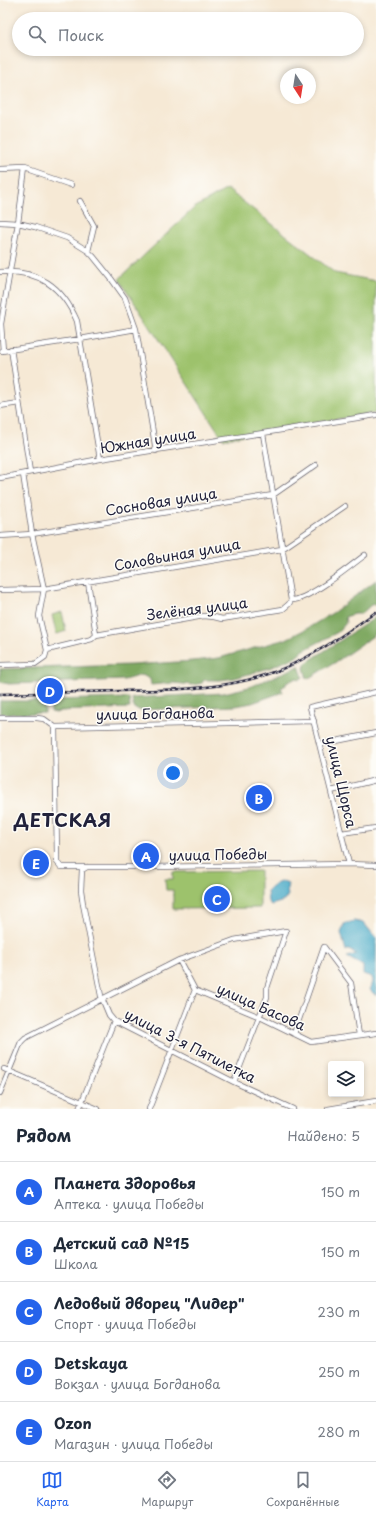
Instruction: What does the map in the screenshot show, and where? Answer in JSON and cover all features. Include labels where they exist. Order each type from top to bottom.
[{"type":"street","points":[[0,170],[25,169],[71,185]]},
{"type":"street","points":[[25,169],[18,223],[1,324],[1,351],[80,340],[136,329]]},
{"type":"street","points":[[80,201],[94,226],[88,251]]},
{"type":"street","points":[[0,222],[18,223],[46,230],[67,238],[88,251],[110,277],[125,298],[136,329],[156,451]]},
{"type":"street","points":[[0,272],[10,271],[29,274],[46,281],[60,291],[72,308],[78,320],[100,459]]},
{"type":"street","points":[[11,349],[30,472]]},
{"type":"street","points":[[0,406],[19,403]]},
{"type":"street","name":"Южная улица","points":[[0,478],[100,459],[376,415]]},
{"type":"street","points":[[263,434],[292,600]]},
{"type":"street","name":"Сосновая улица","points":[[0,536],[32,534],[273,495],[316,465]]},
{"type":"street","points":[[0,665],[35,664],[45,657],[47,650],[39,616],[44,589],[32,534],[23,474]]},
{"type":"street","name":"Соловьиная улица","points":[[0,590],[44,589],[282,549],[345,506]]},
{"type":"street","name":"Зелёная улица","points":[[47,650],[92,639],[96,635],[204,616],[214,616],[222,619],[283,608],[292,600],[300,599],[310,594],[365,555]]},
{"type":"street","points":[[88,582],[96,635]]},
{"type":"street","name":"улица Щорса","points":[[349,864],[321,744],[310,707],[376,692]]},
{"type":"street","name":"улица Богданова","points":[[0,718],[44,719],[55,727],[314,721]]},
{"type":"street","name":"улица Победы","points":[[55,727],[57,862],[61,867],[376,865]]},
{"type":"street","points":[[321,744],[376,732]]},
{"type":"street","points":[[331,790],[376,780]]},
{"type":"street","points":[[341,833],[376,828]]},
{"type":"street","name":"улица 3-я Пятилетка","points":[[87,867],[82,870],[81,896],[102,998],[114,1021],[234,1082],[293,1109]]},
{"type":"street","points":[[0,1093],[6,1070],[21,1042],[25,1038],[179,960],[234,940],[286,931],[267,988],[267,997],[260,1018],[234,1082]]},
{"type":"street","points":[[294,1034],[324,947],[351,983],[359,1035]]},
{"type":"street","name":"улица Басова","points":[[179,960],[195,990],[311,1042],[376,1033]]},
{"type":"street","points":[[149,1109],[195,990]]},
{"type":"street","points":[[79,1109],[114,1021]]},
{"type":"street","points":[[6,1070],[98,1109]]},
{"type":"street","points":[[328,1109],[376,1101]]},
{"type":"green space","points":[[227,189],[335,273],[376,281],[376,413],[223,439],[119,279],[194,208]]},
{"type":"green space","points":[[376,580],[376,604],[371,605],[361,614],[354,614],[345,617],[346,623],[338,632],[304,650],[296,657],[269,668],[235,678],[204,680],[202,683],[193,685],[173,683],[151,685],[150,679],[142,675],[124,680],[9,684],[0,682],[0,669],[131,665],[219,658],[286,639],[334,612]]},
{"type":"green space","points":[[62,612],[66,631],[57,634],[52,615]]},
{"type":"green space","points":[[376,617],[376,634],[336,662],[307,679],[304,668],[306,663]]},
{"type":"green space","points":[[299,666],[303,677],[299,680],[297,678],[286,683],[286,685],[281,688],[283,692],[252,703],[236,706],[140,710],[135,709],[133,705],[132,698],[224,693],[249,687]]},
{"type":"green space","points":[[129,698],[130,708],[61,711],[56,713],[51,712],[51,700]]},
{"type":"green space","points":[[0,701],[44,701],[45,713],[0,714]]},
{"type":"green space","points":[[260,871],[260,908],[173,909],[173,890],[166,890],[165,879],[173,879],[173,872]]},
{"type":"water","points":[[283,881],[288,883],[288,895],[284,901],[271,905],[268,902],[267,891],[275,884]]},
{"type":"water","points":[[354,921],[364,923],[376,938],[376,996],[370,990],[373,982],[372,977],[363,974],[363,966],[347,957],[356,954],[349,949],[346,951],[341,933],[344,924]]},
{"type":"railway","points":[[0,694],[161,690],[200,688],[239,682],[277,671],[303,659],[341,637],[376,612]]},
{"type":"place","name":"Detskaya","points":[[50,691]]},
{"type":"place","name":"Детский сад №15","points":[[259,798]]},
{"type":"place","name":"Планета Здоровья","points":[[146,856]]},
{"type":"place","name":"Ozon","points":[[36,863]]},
{"type":"place","name":"Ледовый дворец \"Лидер\"","points":[[217,899]]},
{"type":"district","name":"ДЕТСКАЯ","points":[[63,821]]}]
